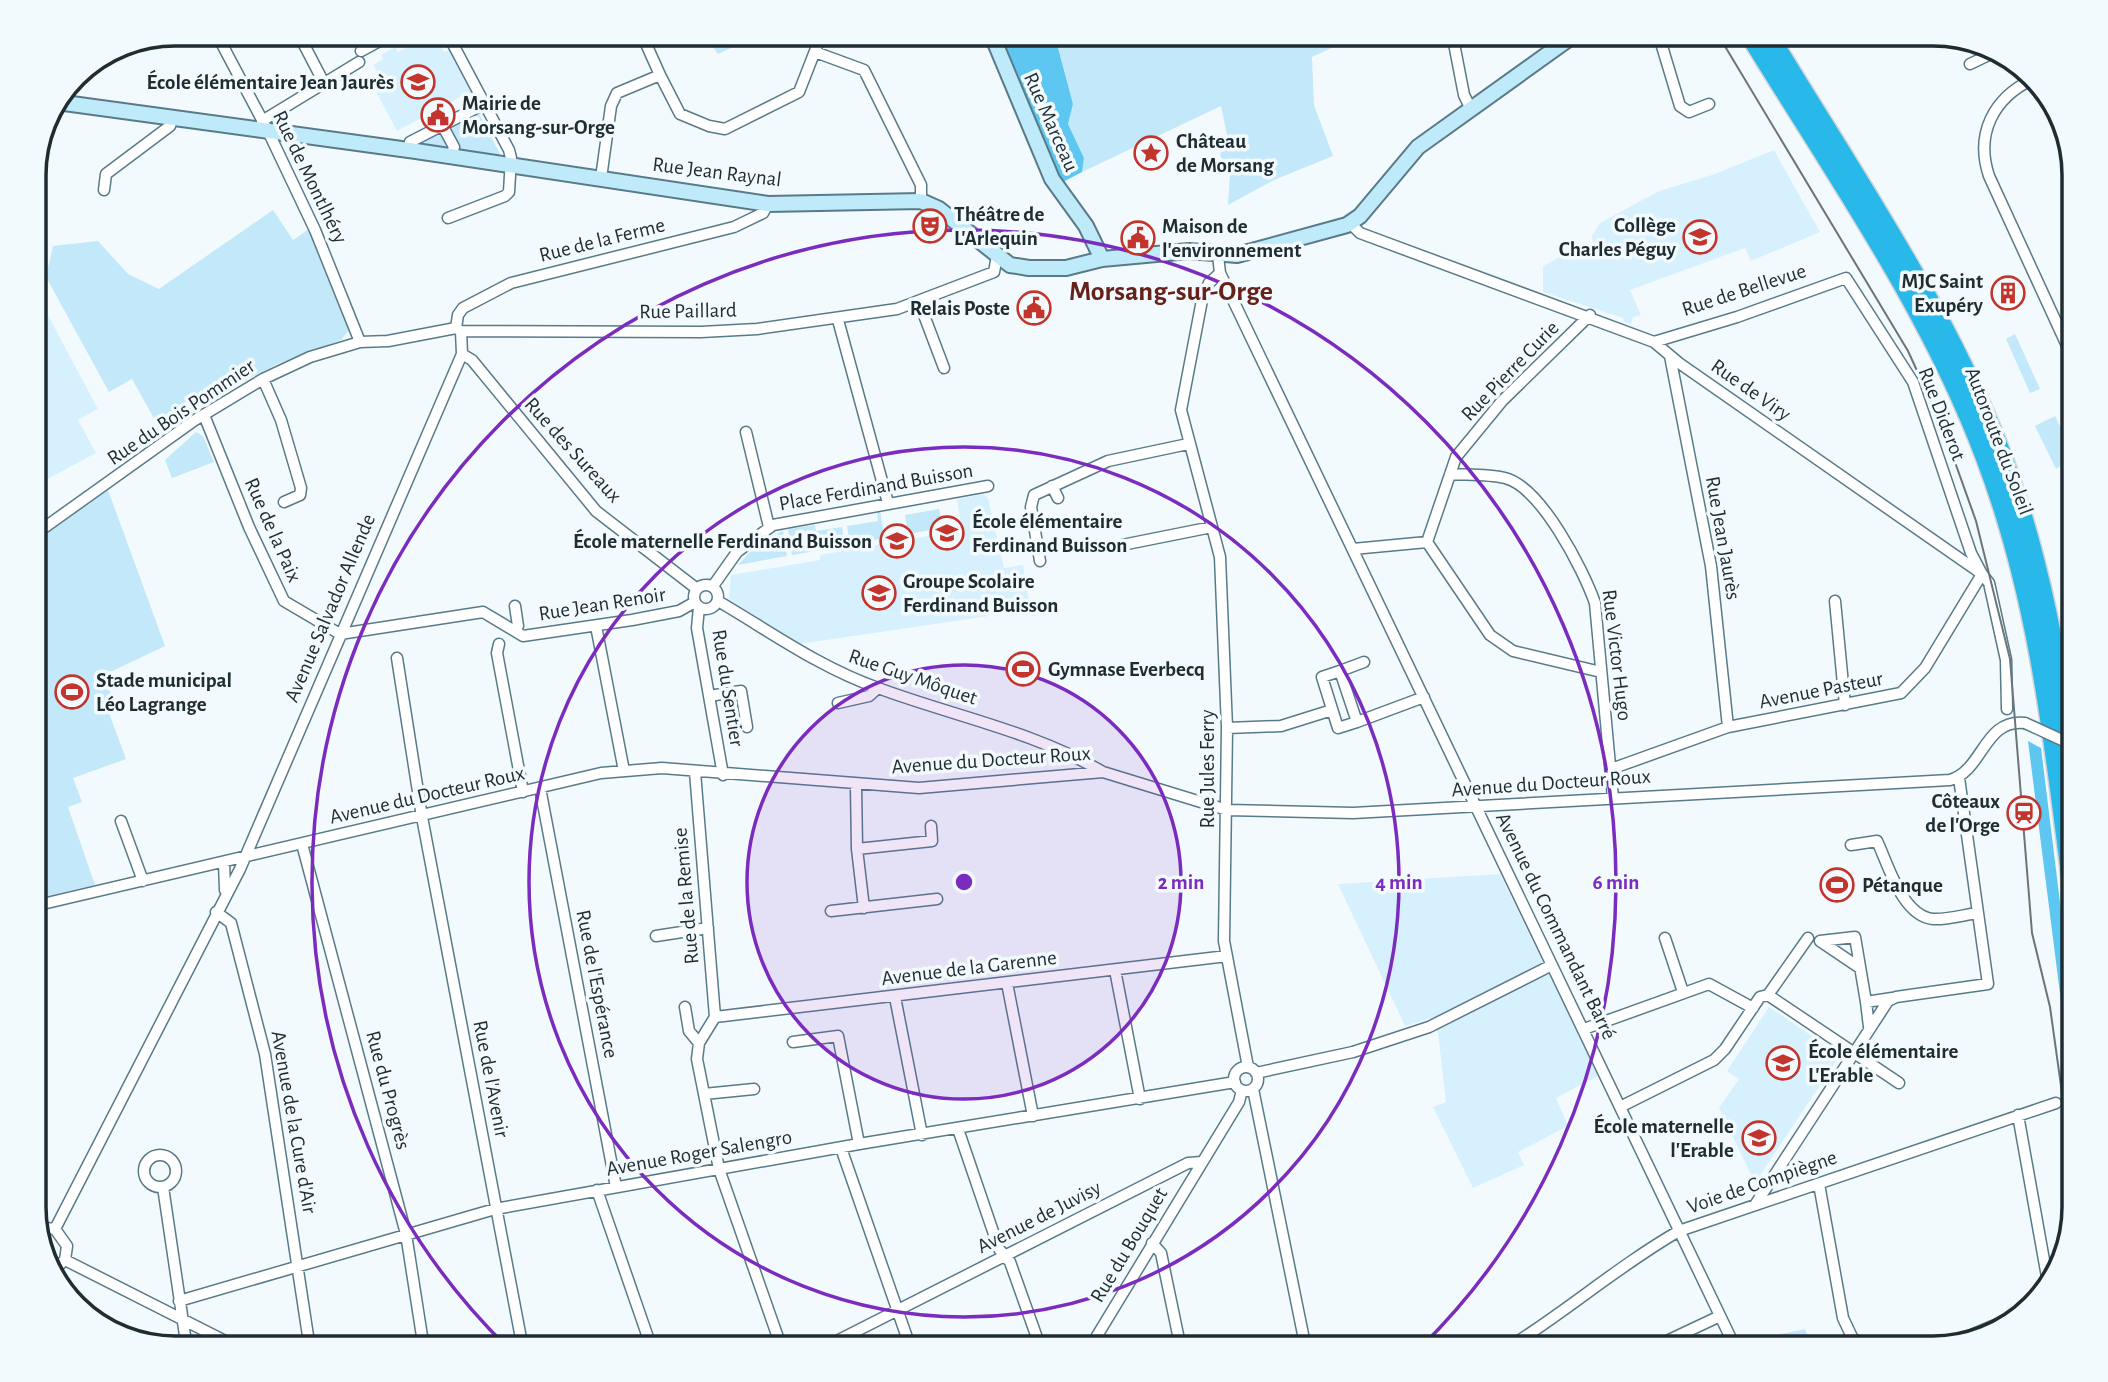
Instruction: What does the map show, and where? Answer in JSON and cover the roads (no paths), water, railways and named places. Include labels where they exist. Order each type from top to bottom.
[{"type":"highway","name":"Autoroute du Soleil","points":[[1756,46],[1913,306],[1955,386],[1985,457],[2010,530],[2038,645],[2062,819]]},
{"type":"highway","name":"Autoroute du Soleil","points":[[1776,46],[1935,311],[1985,412],[2025,523],[2047,606],[2062,699]]},
{"type":"street","name":"Rue de Montlhéry","points":[[223,46],[265,126],[331,264],[360,342]]},
{"type":"street","points":[[305,46],[324,83]]},
{"type":"street","points":[[361,51],[370,46]]},
{"type":"street","points":[[448,218],[505,196],[509,192],[511,165],[509,150],[454,46]]},
{"type":"street","points":[[648,46],[680,114],[709,126],[725,129],[799,92],[818,46]]},
{"type":"street","name":"Rue Marceau","points":[[996,46],[1052,179],[1086,226],[1102,260]]},
{"type":"street","points":[[1454,46],[1464,96],[1471,109]]},
{"type":"street","points":[[816,52],[864,70],[921,185],[921,201],[939,209],[1016,267],[1050,269],[1102,260],[1189,251],[1218,255],[1254,252],[1350,223],[1360,216],[1408,158],[1559,46]]},
{"type":"street","points":[[1662,46],[1680,106],[1689,112],[1709,104]]},
{"type":"street","points":[[1970,64],[1985,57]]},
{"type":"street","points":[[265,126],[324,83],[359,62]]},
{"type":"street","points":[[601,178],[613,99],[617,93],[660,75]]},
{"type":"street","points":[[2025,84],[2007,94],[1997,107],[1986,132],[1984,155],[1989,176],[2062,335]]},
{"type":"street","name":"Rue Jean Raynal","points":[[67,103],[265,126],[768,204],[921,201]]},
{"type":"street","points":[[410,142],[441,123],[484,104]]},
{"type":"street","points":[[104,190],[106,174],[170,126],[173,117]]},
{"type":"street","points":[[441,123],[454,147],[450,156]]},
{"type":"street","name":"Rue de la Ferme","points":[[458,330],[458,315],[463,309],[511,284],[734,227],[763,213],[768,204]]},
{"type":"street","name":"Rue de Viry","points":[[1350,223],[1360,233],[1590,315],[1654,342],[1670,356],[1982,574]]},
{"type":"street","name":"Avenue du Commandant Barré","points":[[1218,255],[1220,273],[1730,1336]]},
{"type":"street","name":"Rue Paillard","points":[[360,342],[388,341],[458,330],[701,332],[838,320],[919,302],[994,272],[998,256]]},
{"type":"street","name":"Rue Jules Ferry","points":[[1220,273],[1209,283],[1201,307],[1181,410],[1222,569],[1227,728],[1227,956],[1252,1070]]},
{"type":"street","name":"Rue de Bellevue","points":[[1654,342],[1737,317],[1846,278]]},
{"type":"street","name":"Rue Diderot","points":[[1846,278],[1913,382],[1971,553],[1982,574]]},
{"type":"street","points":[[919,302],[944,368]]},
{"type":"street","name":"Rue Pierre Curie","points":[[1427,542],[1457,457],[1502,401],[1590,315]]},
{"type":"street","points":[[838,320],[888,503]]},
{"type":"street","name":"Avenue Salvador Allende","points":[[55,1229],[245,857],[462,354],[458,330]]},
{"type":"street","name":"Rue du Bois Pommier","points":[[46,527],[204,415],[263,379],[310,357],[360,342]]},
{"type":"street","name":"Rue des Sureaux","points":[[462,354],[472,360],[596,510],[697,589]]},
{"type":"street","name":"Rue Jean Jaurès","points":[[1670,356],[1711,566],[1728,727]]},
{"type":"street","points":[[263,379],[281,419],[301,488],[300,495],[284,502]]},
{"type":"street","name":"Rue de la Paix","points":[[204,415],[249,527],[284,600],[340,634]]},
{"type":"street","points":[[746,432],[769,527]]},
{"type":"street","points":[[1040,561],[1031,502],[1034,495],[1108,461],[1188,444]]},
{"type":"street","name":"Rue Victor Hugo","points":[[1450,474],[1506,478],[1531,492],[1586,577],[1595,603],[1613,798]]},
{"type":"street","name":"Place Ferdinand Buisson","points":[[713,586],[737,552],[769,527],[784,521],[988,486]]},
{"type":"street","points":[[1052,486],[1058,498]]},
{"type":"street","points":[[1112,547],[1212,527]]},
{"type":"street","points":[[1353,549],[1427,542],[1490,635],[1513,651],[1601,672]]},
{"type":"street","points":[[1982,574],[1989,583],[2006,660],[2007,709]]},
{"type":"street","name":"Avenue Pasteur","points":[[1611,769],[1728,727],[1891,696],[1911,685],[1982,574]]},
{"type":"street","points":[[704,584],[713,586],[718,593],[718,601],[710,609],[697,605],[697,589],[704,584]]},
{"type":"street","name":"Rue Guy Môquet","points":[[718,601],[805,656],[878,688],[995,725],[1068,753],[1103,772]]},
{"type":"street","points":[[1835,601],[1845,705]]},
{"type":"street","name":"Rue Jean Renoir","points":[[340,634],[483,612],[523,636],[596,626],[679,611],[697,605]]},
{"type":"street","name":"Rue du Sentier","points":[[697,605],[697,628],[723,775]]},
{"type":"street","name":"Rue Jean Renoir","points":[[514,631],[518,626],[515,606]]},
{"type":"street","points":[[596,626],[624,771]]},
{"type":"street","points":[[499,644],[497,653],[523,792]]},
{"type":"street","name":"Rue de l'Avenir","points":[[397,658],[422,817],[520,1336]]},
{"type":"street","points":[[1364,662],[1322,677],[1338,728],[1424,697]]},
{"type":"street","points":[[1340,671],[1357,722]]},
{"type":"street","points":[[838,703],[869,696],[878,688]]},
{"type":"street","points":[[709,696],[741,691],[747,727]]},
{"type":"street","points":[[1227,728],[1281,726],[1332,710]]},
{"type":"street","points":[[1866,1002],[1988,984],[1959,778],[1995,732],[2009,724],[2025,723],[2062,740]]},
{"type":"street","name":"Avenue du Docteur Roux","points":[[46,903],[540,788],[624,771],[662,768],[723,775],[919,788],[1070,777],[1103,772],[1227,810],[1353,813],[1477,808],[1959,778]]},
{"type":"street","name":"Rue de la Remise","points":[[695,772],[715,1017]]},
{"type":"street","points":[[856,785],[857,849],[864,908]]},
{"type":"street","name":"Rue de l'Espérance","points":[[540,788],[616,1186]]},
{"type":"street","points":[[121,821],[144,881]]},
{"type":"street","points":[[857,849],[932,841],[931,826]]},
{"type":"street","points":[[1851,845],[1877,841],[1908,903],[1923,916],[1932,919],[1977,913]]},
{"type":"street","name":"Rue du Progrès","points":[[302,844],[406,1234],[422,1336]]},
{"type":"street","name":"Avenue Salvador Allende","points":[[223,898],[227,877],[225,862]]},
{"type":"street","points":[[831,911],[937,899]]},
{"type":"street","name":"Avenue de la Cure d'Air","points":[[216,912],[231,923],[265,1054],[308,1336]]},
{"type":"street","points":[[656,936],[708,928]]},
{"type":"street","points":[[1665,938],[1683,992]]},
{"type":"street","points":[[1620,1107],[1714,1060],[1760,997],[1768,995],[1808,938]]},
{"type":"street","name":"Avenue de la Garenne","points":[[715,1017],[1227,956]]},
{"type":"street","points":[[1303,1336],[1237,1071],[1269,1068],[1353,1052],[1429,1027],[1552,965]]},
{"type":"street","points":[[1860,968],[1869,1027]]},
{"type":"street","points":[[1115,970],[1140,1099]]},
{"type":"street","points":[[1007,983],[1033,1116]]},
{"type":"street","points":[[1584,1029],[1703,985],[1716,985],[1753,1008]]},
{"type":"street","points":[[1768,995],[1899,1083]]},
{"type":"street","points":[[895,997],[922,1135]]},
{"type":"street","points":[[1754,1206],[1869,1027],[1888,1001],[1896,997]]},
{"type":"street","points":[[685,1007],[689,1031],[699,1044]]},
{"type":"street","points":[[715,1017],[699,1044],[697,1059],[719,1169],[777,1336]]},
{"type":"street","points":[[793,1042],[838,1036],[859,1144]]},
{"type":"street","points":[[1243,1087],[1257,1083],[1252,1070]]},
{"type":"street","points":[[1202,1162],[1239,1102],[1243,1087]]},
{"type":"street","name":"Avenue Roger Salengro","points":[[179,1301],[495,1209],[859,1144],[1140,1099],[1243,1087]]},
{"type":"street","points":[[704,1094],[754,1088]]},
{"type":"street","name":"Voie de Compiègne","points":[[1527,1336],[1555,1318],[1634,1258],[1679,1231],[2056,1103]]},
{"type":"street","points":[[2018,1115],[2046,1270]]},
{"type":"street","points":[[958,1129],[999,1249],[1010,1262],[1036,1336]]},
{"type":"street","points":[[841,1148],[907,1336]]},
{"type":"street","name":"Rue du Bouquet","points":[[1097,1336],[1202,1162]]},
{"type":"street","name":"Avenue de Juvisy","points":[[847,1336],[1188,1163],[1202,1162]]},
{"type":"street","points":[[1819,1184],[1843,1318],[1852,1336]]},
{"type":"street","points":[[163,1187],[185,1336]]},
{"type":"street","points":[[597,1190],[648,1336]]},
{"type":"street","points":[[47,1228],[55,1229],[67,1246],[65,1260],[59,1265]]},
{"type":"street","points":[[1152,1244],[1161,1253],[1178,1336]]},
{"type":"street","points":[[65,1260],[215,1336]]},
{"type":"street","points":[[1678,1336],[1720,1316]]},
{"type":"tram line","points":[[1725,46],[1908,351],[1941,423],[1976,521],[2010,659],[2032,933],[2050,1007],[2062,1093]]},
{"type":"place","name":"École élémentaire Jean Jaurès","points":[[418,82]]},
{"type":"place","name":"Mairie de Morsang-sur-Orge","points":[[438,115]]},
{"type":"place","name":"Château de Morsang","points":[[1151,153]]},
{"type":"place","name":"Théâtre de L'Arlequin","points":[[930,226]]},
{"type":"place","name":"Collège Charles Péguy","points":[[1700,237]]},
{"type":"place","name":"Maison de l'environnement","points":[[1138,238]]},
{"type":"place","name":"MJC Saint Exupéry","points":[[2008,293]]},
{"type":"place","name":"Relais Poste","points":[[1034,308]]},
{"type":"place","name":"École élémentaire Ferdinand Buisson","points":[[947,533]]},
{"type":"place","name":"École maternelle Ferdinand Buisson","points":[[897,541]]},
{"type":"place","name":"Groupe Scolaire Ferdinand Buisson","points":[[879,593]]},
{"type":"place","name":"Gymnase Everbecq","points":[[1023,669]]},
{"type":"place","name":"Stade municipal Léo Lagrange","points":[[72,692]]},
{"type":"place","name":"Côteaux de l'Orge","points":[[2024,813]]},
{"type":"place","name":"Pétanque","points":[[1837,885]]},
{"type":"place","name":"École élémentaire L'Erable","points":[[1783,1063]]},
{"type":"place","name":"École maternelle l'Erable","points":[[1759,1138]]},
{"type":"district","name":"Morsang-sur-Orge","points":[[1171,292]]}]
